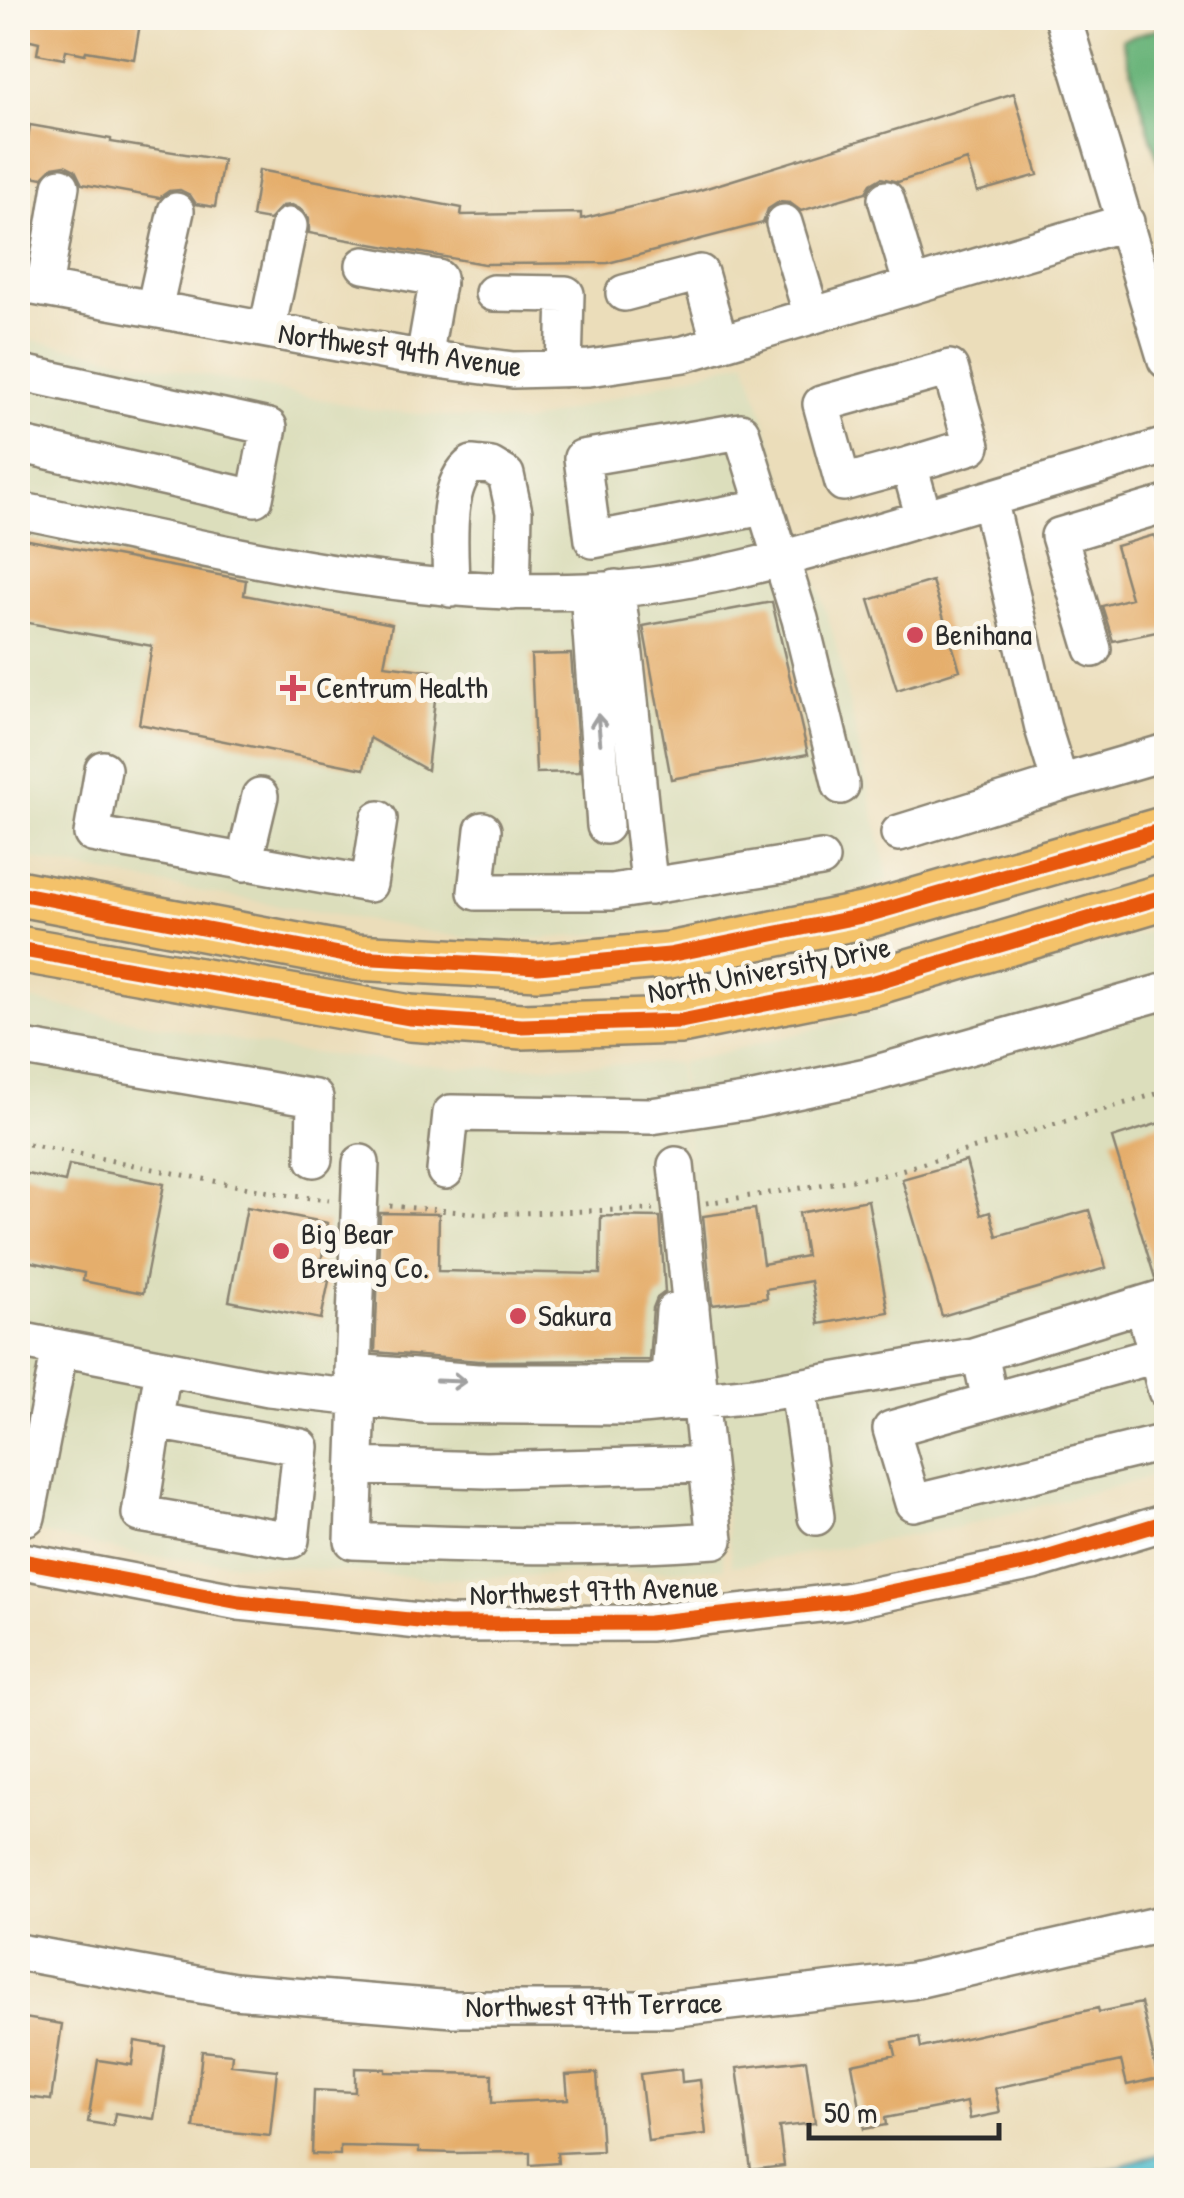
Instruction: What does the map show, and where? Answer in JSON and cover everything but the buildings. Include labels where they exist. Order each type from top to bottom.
[{"type":"main road","name":"North University Drive","points":[[18,894],[354,956],[538,966],[669,955],[868,915],[1166,829]]},
{"type":"main road","name":"North University Drive","points":[[18,949],[410,1018],[522,1026],[681,1021],[875,982],[1158,896]]},
{"type":"main road","points":[[257,993],[372,990],[398,979],[420,960]]},
{"type":"main road","points":[[410,1018],[440,992],[538,966]]},
{"type":"street","points":[[1063,18],[1166,360]]},
{"type":"street","points":[[31,286],[61,186]]},
{"type":"street","points":[[886,200],[912,286]]},
{"type":"street","points":[[154,309],[176,211]]},
{"type":"street","name":"Northwest 94th Avenue","points":[[31,286],[424,358],[514,370],[564,369],[684,354],[1126,222]]},
{"type":"street","points":[[784,224],[812,316]]},
{"type":"street","points":[[267,330],[289,226]]},
{"type":"street","points":[[364,264],[438,278],[424,358]]},
{"type":"street","points":[[624,293],[700,274],[720,343]]},
{"type":"street","points":[[493,294],[566,294],[564,369]]},
{"type":"street","points":[[18,372],[269,428],[256,498],[18,444]]},
{"type":"street","points":[[762,507],[593,540],[582,458],[740,431],[800,619],[841,786]]},
{"type":"street","points":[[18,510],[409,586],[512,592],[609,589],[781,561],[1166,446]]},
{"type":"street","points":[[451,588],[451,506],[460,472],[472,464],[491,466],[506,475],[514,512],[512,592]]},
{"type":"street","points":[[909,465],[924,518]]},
{"type":"street","points":[[989,499],[1060,784]]},
{"type":"street","points":[[1093,648],[1058,536],[1166,504]]},
{"type":"street","points":[[606,826],[609,589],[614,536]]},
{"type":"street","points":[[609,589],[638,655],[649,736],[641,824],[650,887]]},
{"type":"street","points":[[899,833],[1166,752]]},
{"type":"street","points":[[102,769],[92,834],[244,862],[369,884],[379,819]]},
{"type":"street","points":[[244,862],[260,796]]},
{"type":"street","points":[[482,830],[476,892],[612,892],[821,860]]},
{"type":"street","points":[[446,1171],[452,1114],[651,1116],[744,1102],[866,1076],[1166,991]]},
{"type":"street","points":[[18,1046],[315,1098],[314,1158]]},
{"type":"street","points":[[361,1163],[353,1541],[570,1547],[715,1540],[700,1400],[682,1309]]},
{"type":"street","points":[[18,1340],[269,1388],[416,1380],[652,1382],[669,1374],[682,1309],[685,1242],[676,1165]]},
{"type":"street","points":[[356,1385],[425,1405],[631,1407],[700,1400],[798,1388],[980,1354],[1155,1300],[1156,1355],[1166,1391]]},
{"type":"street","points":[[27,1517],[60,1348]]},
{"type":"street","points":[[980,1354],[990,1400]]},
{"type":"street","points":[[1156,1355],[891,1429],[913,1504],[1166,1442]]},
{"type":"street","points":[[156,1421],[301,1447],[291,1540],[140,1514],[164,1368]]},
{"type":"street","points":[[798,1388],[816,1518]]},
{"type":"street","points":[[356,1466],[505,1470],[707,1464]]},
{"type":"street","name":"Northwest 97th Avenue","points":[[18,1560],[239,1602],[446,1624],[649,1623],[846,1600],[1034,1562],[1166,1522]]},
{"type":"street","name":"Northwest 97th Terrace","points":[[18,1952],[234,1990],[453,2009],[668,2009],[912,1981],[1166,1923]]},
{"type":"path","points":[[698,1204],[884,1174],[1166,1091]]},
{"type":"shaded area","points":[[18,337],[374,410],[524,423],[746,360],[834,637],[889,880],[845,894],[647,931],[489,942],[18,856]]},
{"type":"shaded area","points":[[1166,926],[1166,1473],[954,1528],[732,1566],[701,1312],[680,1063],[790,1036]]},
{"type":"shaded area","points":[[18,998],[292,1051],[459,1068],[678,1063],[724,1568],[441,1579],[144,1556],[18,1528]]},
{"type":"green space","points":[[1166,26],[1166,188],[1122,39]]},
{"type":"water","points":[[1166,2152],[1166,2180],[1050,2180],[1115,2168]]},
{"type":"cycle path","points":[[18,893],[355,957],[538,967],[669,955],[867,915],[1166,829]]},
{"type":"cycle path","points":[[18,949],[410,1018],[522,1026],[681,1021],[875,982],[1166,896]]},
{"type":"cycle path","points":[[18,1560],[239,1602],[447,1624],[649,1623],[846,1601],[1033,1562],[1166,1522]]},
{"type":"place","name":"Benihana","points":[[915,635]]},
{"type":"place","name":"Centrum Health","points":[[293,688]]},
{"type":"place","name":"Big Bear Brewing Co.","points":[[281,1251]]},
{"type":"place","name":"Sakura","points":[[518,1316]]}]
